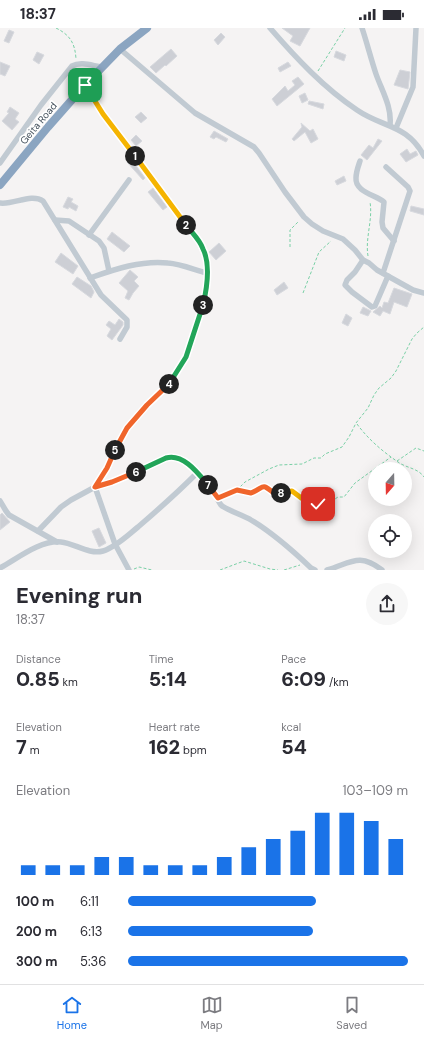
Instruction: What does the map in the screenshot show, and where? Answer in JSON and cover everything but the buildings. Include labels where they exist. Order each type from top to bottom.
[{"type":"highway","name":"Geita Road","points":[[1,182],[102,67],[147,28]]},
{"type":"street","points":[[270,28],[315,76],[368,118],[390,125],[407,135],[416,144],[424,156]]},
{"type":"street","points":[[362,28],[388,104],[390,125]]},
{"type":"street","points":[[396,128],[413,87],[416,28]]},
{"type":"street","points":[[120,50],[195,113],[254,147],[304,217],[317,228],[347,242],[363,260],[374,268],[413,290],[424,293]]},
{"type":"street","points":[[0,164],[59,80],[72,66],[77,64],[102,67]]},
{"type":"street","points":[[85,85],[103,114],[203,248]]},
{"type":"street","points":[[360,162],[356,181],[361,188],[384,202],[382,222],[383,228],[394,241]]},
{"type":"street","points":[[363,260],[355,272],[347,280],[345,285],[352,292],[372,306],[376,306],[410,189],[386,167]]},
{"type":"street","points":[[89,235],[129,180]]},
{"type":"street","points":[[0,203],[10,203],[38,198],[43,201],[101,295],[127,320],[127,326],[120,339]]},
{"type":"street","points":[[55,220],[69,222],[99,241],[104,248],[109,271]]},
{"type":"street","points":[[90,278],[109,271],[156,262],[170,263],[207,273]]},
{"type":"street","points":[[38,531],[61,507],[95,487],[118,480],[171,456],[182,460],[197,473],[218,498],[221,506],[240,514],[266,530],[316,570]]},
{"type":"street","points":[[0,568],[34,548],[57,542],[69,543],[99,552],[104,551],[169,501],[197,473]]},
{"type":"street","points":[[95,487],[115,544],[131,570]]},
{"type":"street","points":[[0,501],[9,515],[57,542]]},
{"type":"street","points":[[327,570],[359,559],[372,562],[382,570]]},
{"type":"path","points":[[56,28],[70,36],[75,50],[77,64]]},
{"type":"path","points":[[315,76],[345,28]]},
{"type":"path","points":[[369,263],[367,243],[371,213],[370,194]]},
{"type":"path","points":[[290,247],[290,230],[304,217]]},
{"type":"path","points":[[303,293],[319,252],[336,236]]},
{"type":"path","points":[[95,487],[107,468],[117,444],[127,428],[147,405],[165,389],[186,357],[204,302],[207,262],[203,248]]},
{"type":"path","points":[[218,498],[237,490],[245,482],[269,469],[279,465],[302,464],[314,458],[320,458],[325,454],[340,448],[350,437],[356,424],[368,408],[376,392],[391,378],[396,371],[412,339],[424,327]]},
{"type":"path","points":[[356,424],[377,447],[397,461],[419,472],[424,477]]},
{"type":"path","points":[[397,461],[416,448],[424,451]]},
{"type":"path","points":[[237,490],[251,493],[260,487],[265,487],[275,494],[292,491],[304,500],[315,505],[327,498],[333,501],[338,497],[344,497],[356,483],[391,457]]},
{"type":"path","points":[[220,570],[244,561],[278,570]]},
{"type":"path","points":[[284,570],[307,564]]},
{"type":"path","points":[[131,570],[139,567],[152,570]]},
{"type":"route","points":[[85,85],[103,114],[203,248],[207,262],[207,284],[204,302],[186,357],[173,379],[165,389],[147,405],[122,435],[107,468],[95,487],[123,478],[171,456],[182,460],[197,473],[218,498],[237,490],[251,493],[260,487],[265,487],[270,489],[275,494],[290,490],[304,500],[315,505],[318,504]]}]
